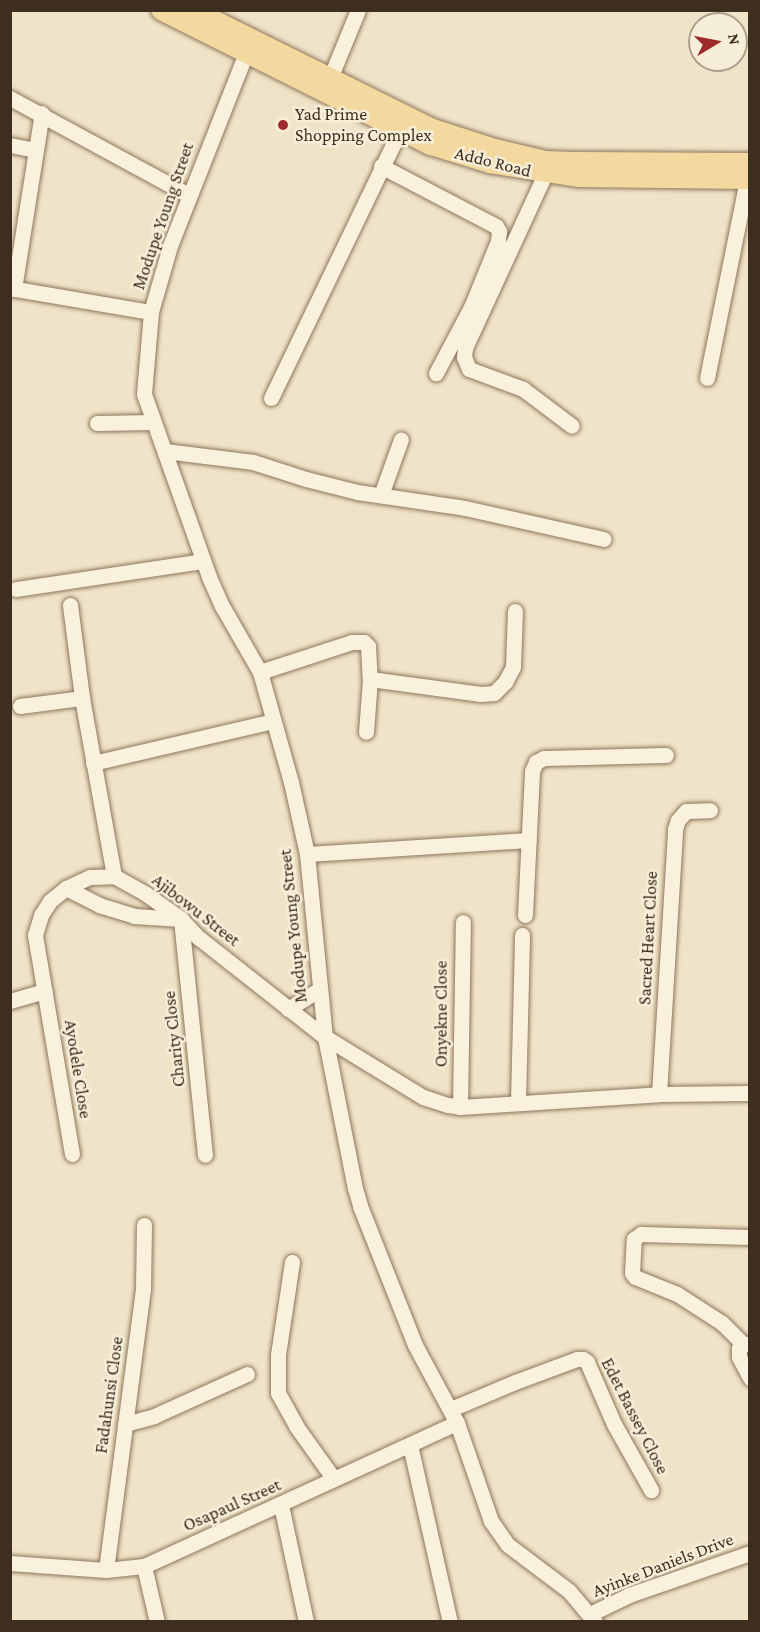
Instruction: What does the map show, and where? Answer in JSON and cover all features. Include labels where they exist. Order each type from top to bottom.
[{"type":"main road","name":"Addo Road","points":[[161,10],[246,53],[433,129],[495,149],[546,161],[749,174]]},
{"type":"main road","name":"Addo Road","points":[[193,10],[328,85],[400,129],[431,145],[457,153],[517,170],[545,174],[601,178],[749,174]]},
{"type":"street","points":[[328,85],[358,10]]},
{"type":"street","name":"Modupe Young Street","points":[[246,53],[170,246],[151,312],[144,394],[203,561],[222,606],[260,672],[291,782],[307,854],[325,1037],[354,1188],[415,1346],[454,1416],[488,1514],[498,1532],[508,1545],[569,1591],[593,1618]]},
{"type":"street","points":[[10,98],[42,113],[189,195]]},
{"type":"street","points":[[42,113],[12,288],[151,312]]},
{"type":"street","points":[[271,398],[400,129]]},
{"type":"street","points":[[10,146],[35,150]]},
{"type":"street","points":[[381,166],[496,226],[499,231],[498,242],[471,307],[436,373]]},
{"type":"street","points":[[545,174],[465,348],[464,357],[469,369],[523,389],[572,426]]},
{"type":"street","points":[[707,378],[749,174]]},
{"type":"street","points":[[97,423],[152,422]]},
{"type":"street","points":[[381,495],[401,440]]},
{"type":"street","points":[[165,451],[253,462],[306,479],[381,495],[465,508],[604,539]]},
{"type":"street","points":[[16,589],[203,561]]},
{"type":"street","points":[[10,1001],[45,991],[35,935],[41,915],[50,901],[66,888],[90,876],[114,876],[82,698],[70,605]]},
{"type":"street","points":[[370,679],[481,694],[494,693],[505,682],[513,667],[515,611]]},
{"type":"street","points":[[260,672],[360,641],[368,646],[370,679],[366,732]]},
{"type":"street","points":[[20,706],[82,698]]},
{"type":"street","points":[[93,763],[273,721]]},
{"type":"street","points":[[525,915],[532,771],[536,762],[544,758],[666,755]]},
{"type":"street","name":"Sacred Heart Close","points":[[659,1094],[675,829],[678,820],[686,811],[710,810]]},
{"type":"street","points":[[307,854],[530,840]]},
{"type":"street","name":"Ajibowu Street","points":[[114,876],[181,919],[199,938],[325,1037],[423,1096],[460,1107]]},
{"type":"street","points":[[66,888],[99,905],[135,916],[181,919]]},
{"type":"street","name":"Charity Close","points":[[181,919],[206,1155]]},
{"type":"street","name":"Onyekne Close","points":[[460,1107],[463,922]]},
{"type":"street","points":[[518,1102],[522,935]]},
{"type":"street","points":[[288,1009],[320,989]]},
{"type":"street","name":"Ayodele Close","points":[[45,991],[72,1154]]},
{"type":"street","points":[[460,1107],[659,1094],[750,1094]]},
{"type":"street","name":"Fadahunsi Close","points":[[106,1570],[143,1289],[144,1225]]},
{"type":"street","points":[[750,1237],[641,1234],[634,1239],[632,1273],[635,1277],[678,1294],[722,1323],[746,1344],[739,1348],[739,1357],[750,1378]]},
{"type":"street","points":[[292,1262],[277,1362],[278,1393],[296,1426],[334,1479]]},
{"type":"street","name":"Edet Bassey Close","points":[[454,1416],[515,1382],[577,1359],[583,1359],[587,1362],[614,1424],[651,1490]]},
{"type":"street","points":[[125,1424],[154,1416],[247,1374]]},
{"type":"street","name":"Osapaul Street","points":[[10,1563],[106,1570],[144,1566],[410,1445],[454,1416]]},
{"type":"street","points":[[410,1445],[450,1622]]},
{"type":"street","points":[[281,1505],[306,1622]]},
{"type":"street","name":"Ayinke Daniels Drive","points":[[593,1618],[629,1595],[750,1553]]},
{"type":"street","points":[[144,1566],[157,1622]]},
{"type":"place","name":"Yad Prime Shopping Complex","points":[[283,125]]}]
